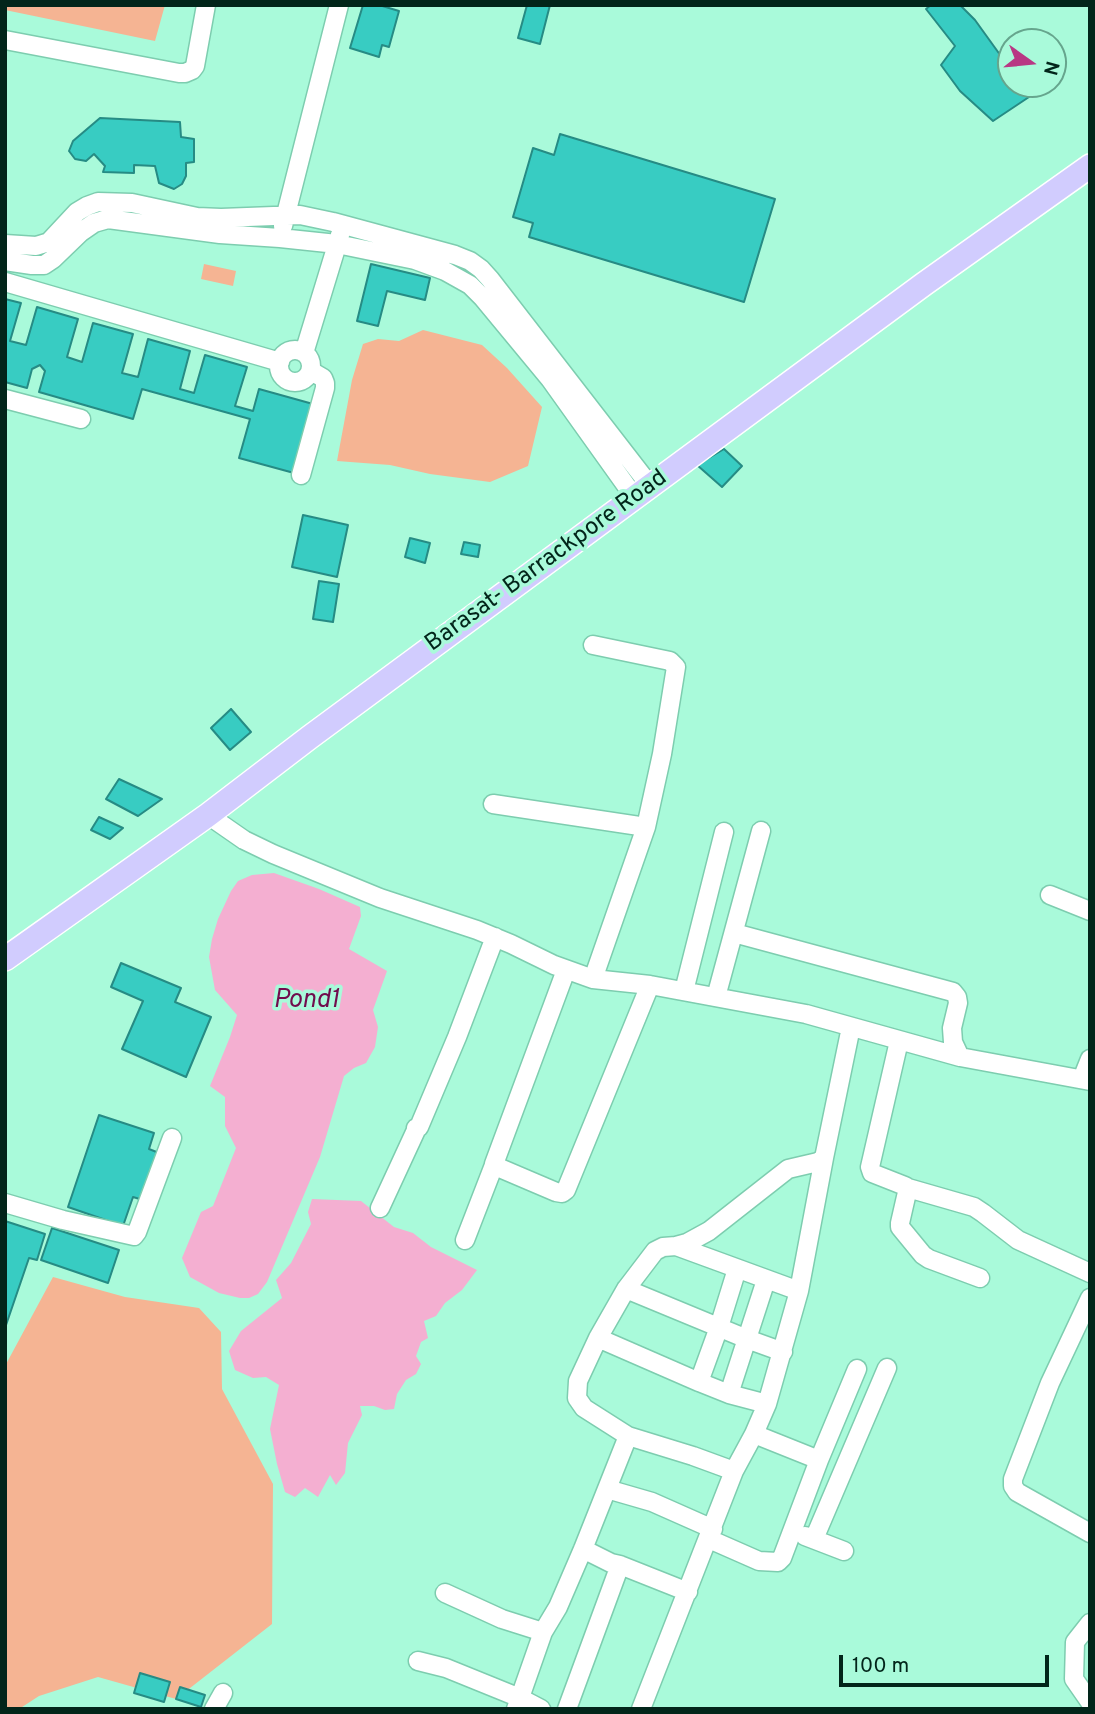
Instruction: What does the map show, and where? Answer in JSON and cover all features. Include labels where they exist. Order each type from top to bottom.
[{"type":"main road","name":"Barasat- Barrackpore Road","points":[[5,959],[208,815],[924,284],[1090,166]]},
{"type":"street","points":[[5,40],[185,73],[195,66],[206,5]]},
{"type":"street","points":[[280,238],[339,5]]},
{"type":"street","points":[[5,244],[36,246],[50,242],[76,212],[98,202],[132,203],[197,217],[300,215],[455,255],[481,269],[643,493]]},
{"type":"street","points":[[128,221],[132,203]]},
{"type":"street","points":[[5,261],[44,265],[54,259],[81,232],[94,223],[108,219],[220,234],[331,243],[415,260],[445,271],[470,285],[483,298],[643,493]]},
{"type":"street","points":[[300,351],[331,243],[344,225]]},
{"type":"street","points":[[5,282],[280,362]]},
{"type":"street","points":[[300,351],[310,360],[311,371],[305,379],[296,382],[286,380],[280,372],[280,362],[285,354],[300,351]]},
{"type":"street","points":[[301,475],[325,388],[323,378],[311,371]]},
{"type":"street","points":[[5,399],[80,419]]},
{"type":"street","points":[[593,645],[670,661],[676,667],[662,754],[646,827],[593,979]]},
{"type":"street","points":[[493,804],[646,827]]},
{"type":"street","points":[[208,815],[244,840],[273,854],[380,898],[495,937],[566,970],[593,979],[650,985],[806,1014],[960,1057],[1086,1080],[1090,1059]]},
{"type":"street","points":[[716,996],[761,831]]},
{"type":"street","points":[[684,991],[724,832]]},
{"type":"street","points":[[1050,895],[1090,911]]},
{"type":"street","points":[[734,933],[953,992],[958,1003],[952,1028],[953,1042],[960,1057]]},
{"type":"street","points":[[380,1208],[457,1037],[495,937]]},
{"type":"street","points":[[465,1240],[566,970]]},
{"type":"street","points":[[494,1165],[556,1192],[566,1190],[650,985]]},
{"type":"street","points":[[641,1709],[734,1471],[767,1405],[799,1292],[851,1027]]},
{"type":"street","points":[[899,1041],[870,1167],[872,1172],[908,1188],[978,1209],[1018,1240],[1090,1273]]},
{"type":"street","points":[[5,1203],[134,1236],[172,1138]]},
{"type":"street","points":[[676,1247],[720,1224],[788,1169],[824,1158]]},
{"type":"street","points":[[908,1188],[900,1223],[903,1231],[929,1259],[980,1278]]},
{"type":"street","points":[[734,1471],[628,1436],[584,1408],[577,1398],[578,1381],[598,1338],[626,1289],[655,1251],[663,1247],[676,1247],[799,1292]]},
{"type":"street","points":[[699,1382],[737,1269]]},
{"type":"street","points":[[729,1394],[766,1280]]},
{"type":"street","points":[[626,1289],[783,1352]]},
{"type":"street","points":[[1090,1298],[1050,1383],[1013,1479],[1013,1486],[1017,1492],[1090,1533]]},
{"type":"street","points":[[598,1338],[729,1394],[767,1405]]},
{"type":"street","points":[[814,1539],[887,1368]]},
{"type":"street","points":[[607,1489],[652,1502],[759,1561],[778,1562],[782,1558],[856,1369]]},
{"type":"street","points":[[754,1434],[819,1460]]},
{"type":"street","points":[[518,1703],[543,1632],[558,1606],[583,1549],[628,1436]]},
{"type":"street","points":[[792,1531],[844,1551]]},
{"type":"street","points":[[583,1549],[611,1563],[688,1592]]},
{"type":"street","points":[[567,1709],[620,1565]]},
{"type":"street","points":[[445,1593],[502,1619],[543,1632]]},
{"type":"street","points":[[1090,1623],[1075,1642],[1074,1679],[1090,1702]]},
{"type":"street","points":[[418,1661],[446,1668],[518,1703],[541,1709]]},
{"type":"street","points":[[214,1709],[223,1693]]},
{"type":"shaded area","points":[[5,5],[165,5],[155,41],[5,10]]},
{"type":"shaded area","points":[[204,264],[236,271],[233,286],[201,279]]},
{"type":"shaded area","points":[[423,330],[482,345],[542,407],[528,466],[490,482],[430,474],[390,465],[337,461],[352,380],[363,344],[378,339],[399,341]]},
{"type":"shaded area","points":[[53,1277],[125,1297],[199,1308],[221,1332],[222,1389],[273,1484],[272,1624],[176,1699],[98,1677],[39,1696],[19,1709],[5,1709],[5,1366]]},
{"type":"water","name":"Pond1","points":[[274,873],[360,907],[361,916],[349,949],[387,971],[373,1010],[378,1027],[375,1047],[366,1063],[344,1076],[320,1157],[267,1282],[258,1294],[240,1298],[219,1293],[190,1277],[182,1258],[201,1212],[213,1206],[236,1148],[225,1126],[225,1097],[210,1086],[237,1015],[215,990],[209,957],[212,939],[218,919],[238,881],[252,875]]},
{"type":"water","points":[[312,1199],[361,1201],[394,1227],[413,1233],[431,1247],[477,1270],[462,1290],[445,1303],[436,1316],[424,1321],[428,1338],[421,1342],[416,1356],[421,1364],[416,1374],[406,1380],[397,1394],[394,1409],[360,1406],[362,1415],[348,1443],[345,1473],[336,1485],[330,1475],[318,1497],[305,1488],[295,1497],[285,1492],[270,1429],[279,1385],[266,1377],[253,1378],[235,1370],[229,1351],[241,1331],[282,1298],[276,1280],[291,1263],[311,1224],[308,1212]]},
{"type":"building","points":[[363,5],[379,5],[399,11],[389,47],[382,45],[379,57],[350,48]]},
{"type":"building","points":[[527,5],[550,5],[540,44],[518,38]]},
{"type":"building","points":[[931,5],[960,5],[975,20],[997,51],[997,98],[1028,98],[993,121],[960,91],[941,65],[955,46],[926,9]]},
{"type":"building","points":[[100,118],[180,122],[181,137],[194,139],[194,162],[186,163],[186,176],[182,184],[174,189],[159,183],[155,166],[134,165],[134,173],[103,172],[105,166],[94,154],[86,161],[75,159],[69,151],[73,141]]},
{"type":"building","points":[[560,134],[775,199],[744,302],[529,237],[533,223],[513,217],[533,148],[554,155]]},
{"type":"building","points":[[371,264],[430,278],[425,300],[387,291],[378,326],[357,321]]},
{"type":"building","points":[[5,299],[21,303],[10,341],[26,345],[37,307],[78,319],[67,357],[82,362],[93,323],[133,334],[122,373],[138,377],[148,339],[190,351],[180,389],[194,393],[205,355],[247,367],[235,406],[253,411],[259,389],[313,404],[294,473],[239,458],[250,419],[142,389],[133,419],[39,392],[45,371],[40,365],[32,369],[27,388],[5,382]]},
{"type":"building","points":[[724,449],[742,466],[722,487],[697,465]]},
{"type":"building","points":[[303,515],[348,525],[337,577],[292,567]]},
{"type":"building","points":[[410,538],[430,543],[425,563],[405,557]]},
{"type":"building","points":[[464,542],[480,545],[478,557],[461,554]]},
{"type":"building","points":[[319,581],[339,584],[333,622],[313,619]]},
{"type":"building","points":[[231,709],[251,732],[230,750],[211,728]]},
{"type":"building","points":[[119,779],[162,799],[138,816],[106,799]]},
{"type":"building","points":[[99,817],[123,828],[110,839],[91,830]]},
{"type":"building","points":[[121,963],[181,988],[175,1002],[211,1017],[186,1077],[122,1049],[143,1001],[111,987]]},
{"type":"building","points":[[99,1115],[154,1133],[149,1149],[159,1153],[143,1200],[133,1197],[123,1226],[68,1207]]},
{"type":"building","points":[[5,1221],[45,1234],[37,1260],[29,1258],[5,1328]]},
{"type":"building","points":[[52,1228],[119,1250],[108,1283],[41,1260]]},
{"type":"building","points":[[140,1673],[170,1682],[164,1702],[134,1693]]},
{"type":"building","points":[[180,1687],[205,1695],[201,1707],[176,1699]]}]
